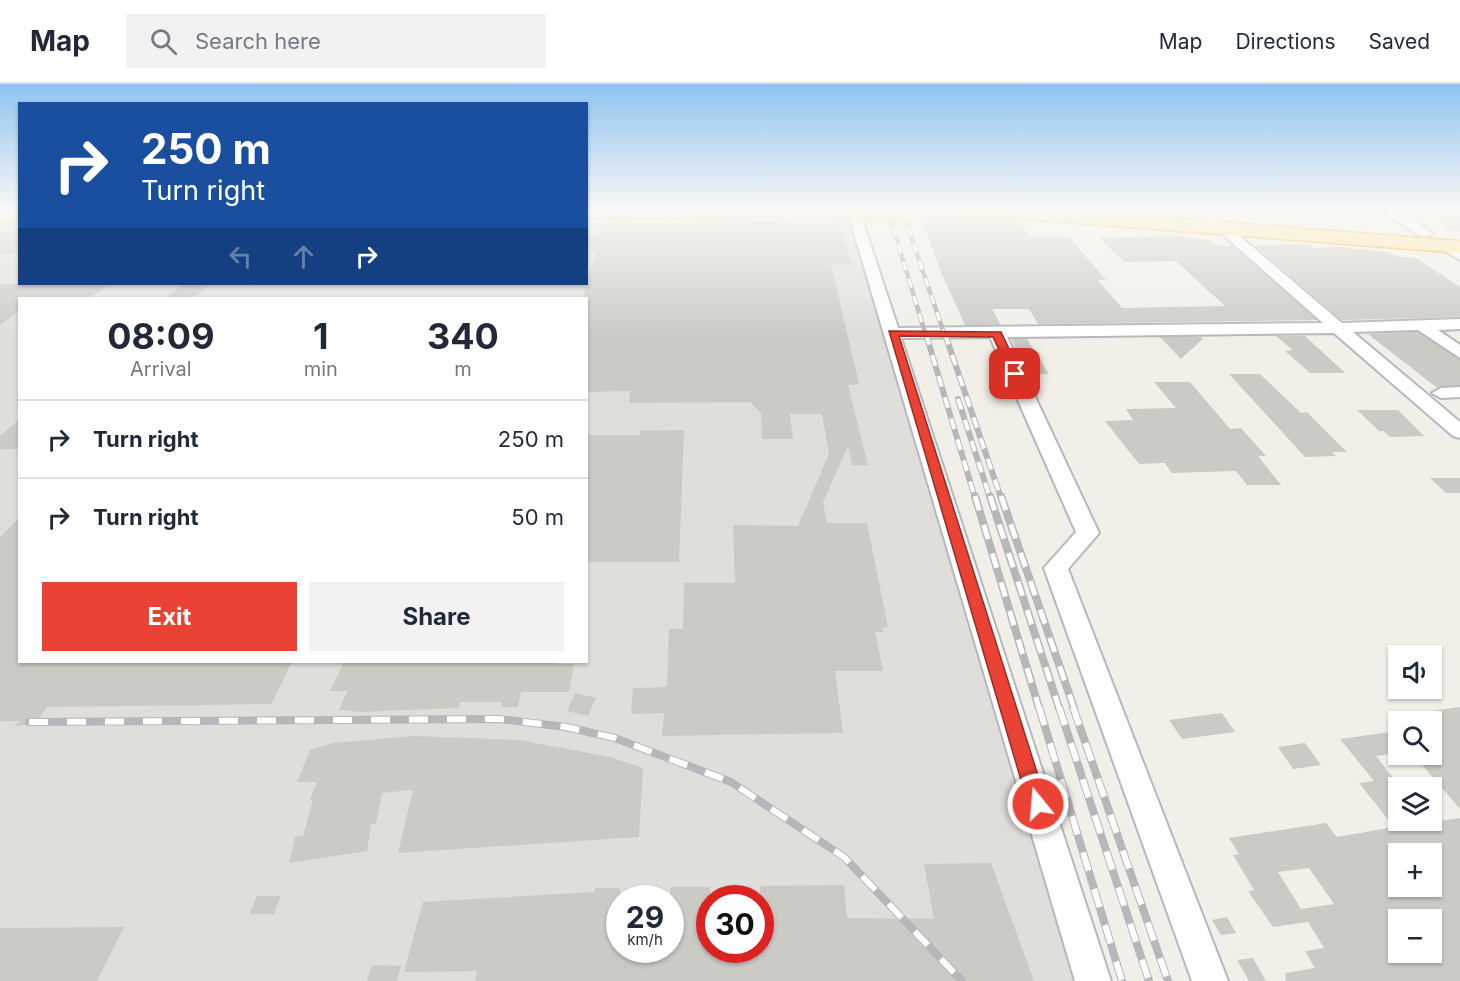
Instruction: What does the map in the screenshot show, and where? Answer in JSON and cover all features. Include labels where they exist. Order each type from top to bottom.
[{"type":"street","points":[[870,252],[1093,981]]},
{"type":"street","points":[[1250,252],[1340,326],[1460,432]]},
{"type":"street","points":[[893,333],[997,334],[1460,324]]},
{"type":"street","points":[[1421,325],[1460,353]]},
{"type":"street","points":[[997,334],[1088,533],[1056,568],[1210,981]]},
{"type":"shaded area","points":[[0,252],[18,252],[18,285],[588,285],[588,252],[861,252],[1083,981],[0,981]]},
{"type":"building","points":[[0,252],[18,252],[18,254],[0,254]]},
{"type":"building","points":[[596,252],[849,252],[852,264],[831,264],[859,384],[848,385],[868,465],[852,465],[848,446],[823,502],[827,523],[867,523],[888,627],[882,628],[883,632],[875,632],[883,671],[835,671],[843,733],[662,736],[664,713],[631,714],[633,688],[667,687],[669,629],[683,629],[684,583],[735,583],[733,525],[798,526],[829,454],[822,414],[790,414],[793,439],[762,439],[761,413],[750,402],[629,403],[630,391],[588,392],[588,297],[583,297]]},
{"type":"building","points":[[933,252],[1082,252],[1106,280],[1098,280],[1122,308],[1225,306],[1176,261],[1124,262],[1113,252],[1239,252],[1317,320],[1038,324],[1029,309],[992,309],[1001,325],[965,325]]},
{"type":"building","points":[[1262,252],[1387,252],[1398,257],[1414,257],[1460,287],[1460,317],[1342,320]]},
{"type":"building","points":[[0,284],[108,285],[91,297],[18,297],[18,312],[0,325]]},
{"type":"building","points":[[182,285],[209,285],[195,297],[167,297]]},
{"type":"building","points":[[1417,332],[1460,360],[1460,385],[1436,387],[1368,334]]},
{"type":"building","points":[[1276,336],[1305,336],[1345,373],[1310,373],[1285,351],[1293,350]]},
{"type":"building","points":[[1160,337],[1201,337],[1203,339],[1181,359]]},
{"type":"building","points":[[1011,339],[1027,339],[1049,374],[1030,375]]},
{"type":"building","points":[[1229,374],[1260,374],[1301,413],[1307,412],[1347,452],[1332,452],[1336,456],[1305,457]]},
{"type":"building","points":[[1154,382],[1190,382],[1230,429],[1241,428],[1266,456],[1258,456],[1281,485],[1247,485],[1236,471],[1172,473],[1165,463],[1139,464],[1105,421],[1133,420],[1126,409],[1176,408]]},
{"type":"building","points":[[1357,410],[1398,410],[1424,436],[1390,437],[1383,431],[1379,431]]},
{"type":"building","points":[[18,421],[18,449],[0,449],[0,436]]},
{"type":"building","points":[[684,430],[679,562],[588,562],[588,435],[640,435],[640,431]]},
{"type":"building","points":[[1430,478],[1460,478],[1460,493],[1446,493]]},
{"type":"building","points":[[18,519],[18,663],[292,663],[271,704],[47,707],[34,725],[15,726],[19,721],[0,721],[0,537]]},
{"type":"building","points":[[344,663],[574,664],[569,692],[521,692],[518,707],[501,707],[502,702],[460,702],[459,708],[361,712],[339,710],[347,691],[330,691]]},
{"type":"building","points":[[575,693],[596,698],[588,716],[567,711]]},
{"type":"building","points":[[1460,707],[1460,809],[1442,788],[1442,777],[1433,777],[1422,765],[1442,765],[1442,711],[1431,711]]},
{"type":"building","points":[[1222,713],[1235,732],[1182,739],[1169,720]]},
{"type":"building","points":[[1388,732],[1388,754],[1376,756],[1392,777],[1388,777],[1388,819],[1359,783],[1374,781],[1340,739]]},
{"type":"building","points":[[414,736],[520,740],[610,757],[643,768],[639,837],[398,853],[413,790],[382,793],[376,823],[371,824],[367,851],[289,863],[295,837],[303,836],[313,800],[310,800],[317,782],[297,782],[310,750],[334,743]]},
{"type":"building","points":[[1305,743],[1321,765],[1293,769],[1278,747]]},
{"type":"building","points":[[1460,818],[1460,981],[1286,981],[1285,973],[1315,968],[1305,951],[1324,948],[1308,922],[1273,927],[1248,891],[1254,890],[1233,855],[1239,854],[1229,838],[1326,823],[1337,837],[1388,828],[1388,831],[1442,831],[1442,821]],"holes":[[[1309,868],[1334,904],[1301,909],[1278,872]]]},
{"type":"building","points":[[991,863],[1034,981],[475,981],[477,971],[404,972],[423,902],[594,892],[595,888],[606,888],[606,963],[684,963],[684,887],[696,887],[696,963],[774,963],[774,886],[844,885],[847,918],[934,919],[924,864]]},
{"type":"building","points":[[257,896],[281,896],[274,914],[249,914]]},
{"type":"building","points":[[1227,917],[1236,933],[1221,935],[1212,920]]},
{"type":"building","points":[[124,927],[97,981],[0,981],[0,928]]},
{"type":"building","points":[[1253,958],[1266,981],[1249,981],[1237,960]]},
{"type":"building","points":[[372,965],[401,966],[397,981],[367,981]]},
{"type":"railway","points":[[901,252],[926,336]]},
{"type":"railway","points":[[916,252],[945,336]]},
{"type":"railway","points":[[926,334],[975,498]]},
{"type":"railway","points":[[945,334],[1001,498]]},
{"type":"railway","points":[[958,399],[990,498]]},
{"type":"railway","points":[[975,496],[1039,708]]},
{"type":"railway","points":[[990,496],[1059,708]]},
{"type":"railway","points":[[1001,496],[1074,708]]},
{"type":"railway","points":[[1039,707],[1122,981]]},
{"type":"railway","points":[[1059,707],[1149,981]]},
{"type":"railway","points":[[1073,707],[1168,981]]},
{"type":"railway","points":[[29,722],[499,719],[566,727],[615,738],[731,782],[844,857],[962,981]]},
{"type":"route","points":[[1015,374],[997,334],[893,333],[1038,804]]}]
